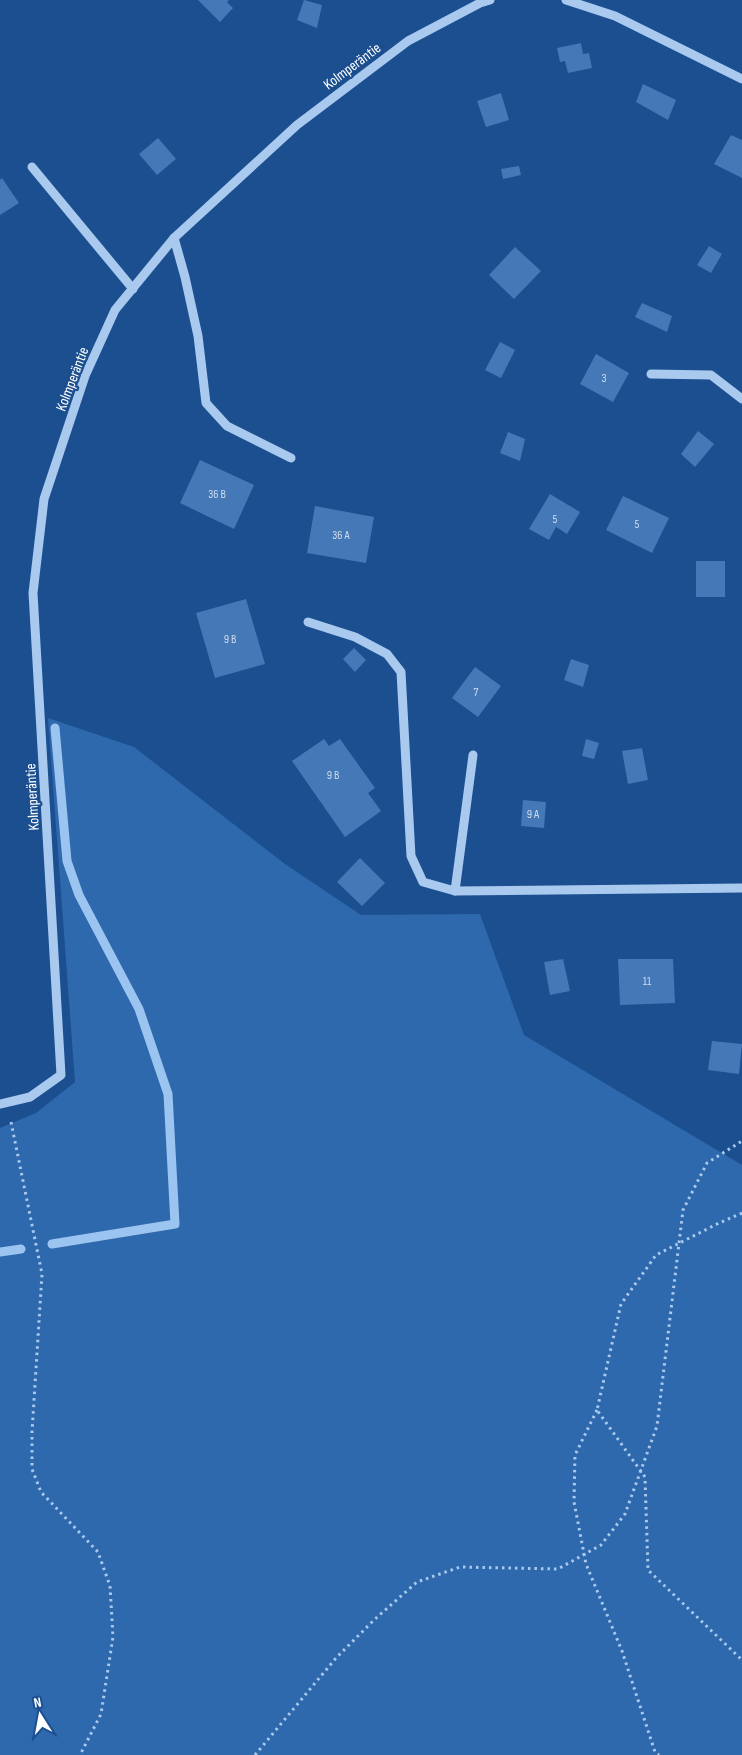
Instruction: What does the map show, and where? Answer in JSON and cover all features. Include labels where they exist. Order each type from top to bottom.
[{"type":"street","name":"Kolmperäntie","points":[[3,1103],[30,1097],[61,1075],[33,593],[44,499],[85,376],[115,310],[174,238],[297,124],[408,41],[480,3],[490,0]]},
{"type":"street","points":[[566,0],[615,16],[742,79]]},
{"type":"street","points":[[32,167],[133,289]]},
{"type":"street","points":[[174,238],[198,336],[206,403],[227,426],[291,458]]},
{"type":"street","points":[[651,374],[711,375],[742,399]]},
{"type":"street","points":[[308,622],[355,637],[387,654],[401,672],[411,856],[423,882],[455,890],[742,888]]},
{"type":"street","points":[[455,890],[473,755]]},
{"type":"path","points":[[3,1103],[42,1274],[32,1432],[32,1469],[41,1492],[98,1552],[110,1586],[113,1637],[101,1714],[80,1755]]},
{"type":"path","points":[[254,1755],[336,1658],[375,1619],[417,1582],[460,1567],[558,1569],[601,1545],[625,1514],[657,1426],[683,1210],[707,1163],[742,1140]]},
{"type":"path","points":[[659,1755],[655,1752],[622,1651],[586,1564],[574,1502],[575,1455],[597,1410],[621,1304],[656,1255],[742,1213]]},
{"type":"path","points":[[597,1410],[645,1477],[648,1570],[742,1660]]},
{"type":"shaded area","points":[[48,718],[134,747],[285,864],[361,915],[480,914],[524,1035],[742,1165],[742,1755],[0,1755],[0,1128],[36,1113],[75,1082]]},
{"type":"building","points":[[198,0],[229,0],[227,2],[233,8],[220,22]]},
{"type":"building","points":[[304,0],[322,5],[317,28],[297,20]]},
{"type":"building","points":[[581,43],[583,54],[589,53],[592,68],[568,73],[565,61],[560,62],[557,48]]},
{"type":"building","points":[[643,84],[676,100],[668,120],[636,102]]},
{"type":"building","points":[[501,93],[509,120],[486,127],[477,101]]},
{"type":"building","points":[[731,135],[742,140],[742,178],[714,164]]},
{"type":"building","points":[[158,138],[176,159],[157,175],[139,154]]},
{"type":"building","points":[[519,166],[521,175],[503,179],[501,169]]},
{"type":"building","points":[[2,178],[19,203],[0,215],[0,180]]},
{"type":"building","points":[[709,246],[722,254],[711,273],[697,265]]},
{"type":"building","points":[[515,247],[541,271],[514,299],[489,275]]},
{"type":"building","points":[[642,303],[672,316],[667,332],[635,317]]},
{"type":"building","points":[[500,342],[515,350],[501,378],[485,370]]},
{"type":"building","points":[[596,354],[629,373],[613,402],[580,384]]},
{"type":"building","points":[[698,431],[714,444],[695,467],[681,454]]},
{"type":"building","points":[[508,432],[525,439],[520,461],[500,453]]},
{"type":"building","points":[[200,460],[254,485],[234,529],[180,503]]},
{"type":"building","points":[[550,494],[580,512],[567,534],[556,527],[549,540],[529,529]]},
{"type":"building","points":[[623,496],[669,518],[652,553],[606,530]]},
{"type":"building","points":[[315,506],[374,517],[366,563],[307,553]]},
{"type":"building","points":[[696,561],[725,561],[725,597],[696,597]]},
{"type":"building","points":[[246,599],[265,664],[215,678],[196,613]]},
{"type":"building","points":[[354,648],[366,660],[355,672],[343,659]]},
{"type":"building","points":[[571,659],[589,665],[583,687],[564,680]]},
{"type":"building","points":[[475,667],[501,686],[478,717],[452,698]]},
{"type":"building","points":[[324,739],[329,746],[340,739],[375,788],[368,793],[381,811],[345,837],[292,761]]},
{"type":"building","points":[[586,739],[599,743],[594,759],[582,756]]},
{"type":"building","points":[[642,748],[648,780],[628,784],[622,751]]},
{"type":"building","points":[[523,800],[546,802],[544,828],[521,826]]},
{"type":"building","points":[[360,858],[385,883],[362,906],[337,882]]},
{"type":"building","points":[[563,959],[570,991],[550,995],[544,962]]},
{"type":"building","points":[[618,959],[673,959],[675,1003],[620,1005]]},
{"type":"building","points":[[712,1041],[742,1044],[739,1074],[708,1070]]},
{"type":"waterway","points":[[52,1244],[175,1224],[168,1094],[139,1009],[79,895],[67,861],[55,728]]},
{"type":"waterway","points":[[0,1252],[21,1249]]}]
